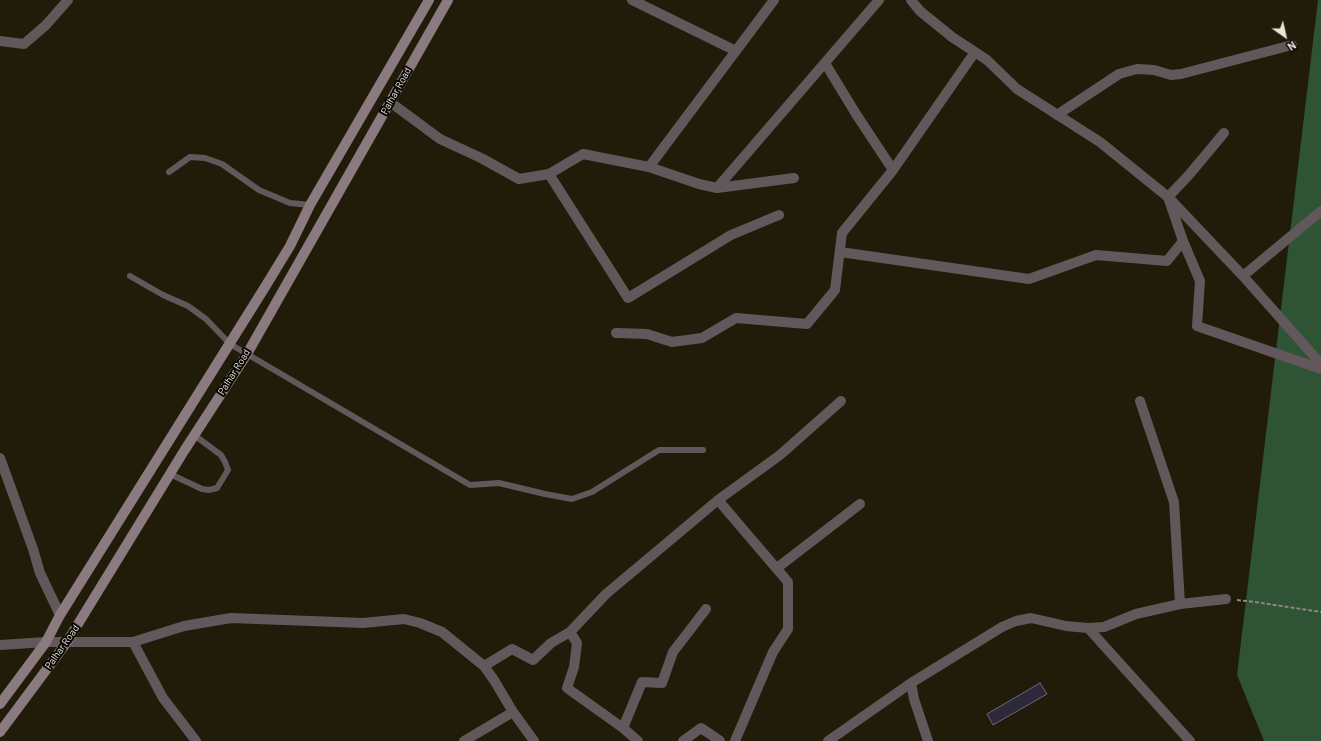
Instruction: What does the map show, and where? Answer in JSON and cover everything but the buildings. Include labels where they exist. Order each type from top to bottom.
[{"type":"main road","name":"Palhar Road","points":[[0,704],[46,642],[60,615],[290,246],[310,205],[429,0]]},
{"type":"main road","name":"Palhar Road","points":[[0,732],[67,642],[194,435],[247,354],[448,0]]},
{"type":"street","points":[[0,41],[24,44],[46,25],[68,0]]},
{"type":"street","points":[[632,0],[736,51]]},
{"type":"street","points":[[649,166],[774,0]]},
{"type":"street","points":[[717,188],[879,0]]},
{"type":"street","points":[[912,0],[920,11],[952,37],[987,60],[1017,89],[1100,142],[1168,197],[1243,276],[1321,364]]},
{"type":"street","points":[[1057,115],[1119,74],[1137,69],[1154,70],[1171,75],[1181,74],[1292,45]]},
{"type":"street","points":[[616,334],[647,334],[672,342],[702,338],[736,318],[807,324],[835,290],[842,233],[893,170],[975,52]]},
{"type":"street","points":[[825,63],[893,170]]},
{"type":"street","points":[[390,102],[440,139],[519,179],[549,174],[583,154],[649,166],[699,184],[717,188],[794,178]]},
{"type":"street","points":[[1168,197],[1188,176],[1224,133]]},
{"type":"street","points":[[549,174],[628,298],[731,235],[779,215]]},
{"type":"street","points":[[1168,197],[1200,282],[1197,326],[1321,369]]},
{"type":"street","points":[[1243,276],[1321,211]]},
{"type":"street","points":[[840,252],[1029,279],[1096,254],[1167,261],[1184,241]]},
{"type":"street","points":[[484,666],[512,649],[533,660],[551,643],[570,632],[606,594],[718,500],[780,455],[841,401]]},
{"type":"street","points":[[1140,401],[1174,502],[1180,604]]},
{"type":"street","points":[[0,458],[33,549],[40,573],[60,615]]},
{"type":"street","points":[[718,500],[788,582],[788,629],[773,652],[736,741]]},
{"type":"street","points":[[777,568],[860,504]]},
{"type":"street","points":[[828,741],[911,683],[1002,627],[1016,621],[1030,618],[1066,626],[1088,628],[1104,627],[1136,614],[1180,604],[1226,599]]},
{"type":"street","points":[[623,728],[642,682],[662,683],[674,652],[706,610]]},
{"type":"street","points":[[0,645],[46,642],[133,642],[184,626],[231,618],[363,623],[404,619],[420,623],[442,632],[484,666],[513,712],[534,741]]},
{"type":"street","points":[[1088,628],[1190,741]]},
{"type":"street","points":[[570,632],[577,643],[574,667],[567,688],[623,728],[638,741]]},
{"type":"street","points":[[133,642],[163,698],[196,741]]},
{"type":"street","points":[[911,683],[914,699],[928,741]]},
{"type":"street","points":[[464,741],[513,712]]},
{"type":"street","points":[[683,741],[701,728],[720,741]]},
{"type":"lane","points":[[169,172],[190,157],[205,158],[222,164],[265,193],[290,203],[310,205]]},
{"type":"lane","points":[[130,276],[163,295],[188,306],[206,319],[230,344],[470,486],[499,483],[572,499],[592,492],[659,450],[703,450]]},
{"type":"lane","points":[[170,474],[202,489],[209,490],[217,488],[228,470],[225,462],[221,454],[194,435]]},
{"type":"path","points":[[1226,599],[1321,612]]},
{"type":"green space","points":[[1318,0],[1321,0],[1321,741],[1264,741],[1237,675]]}]
